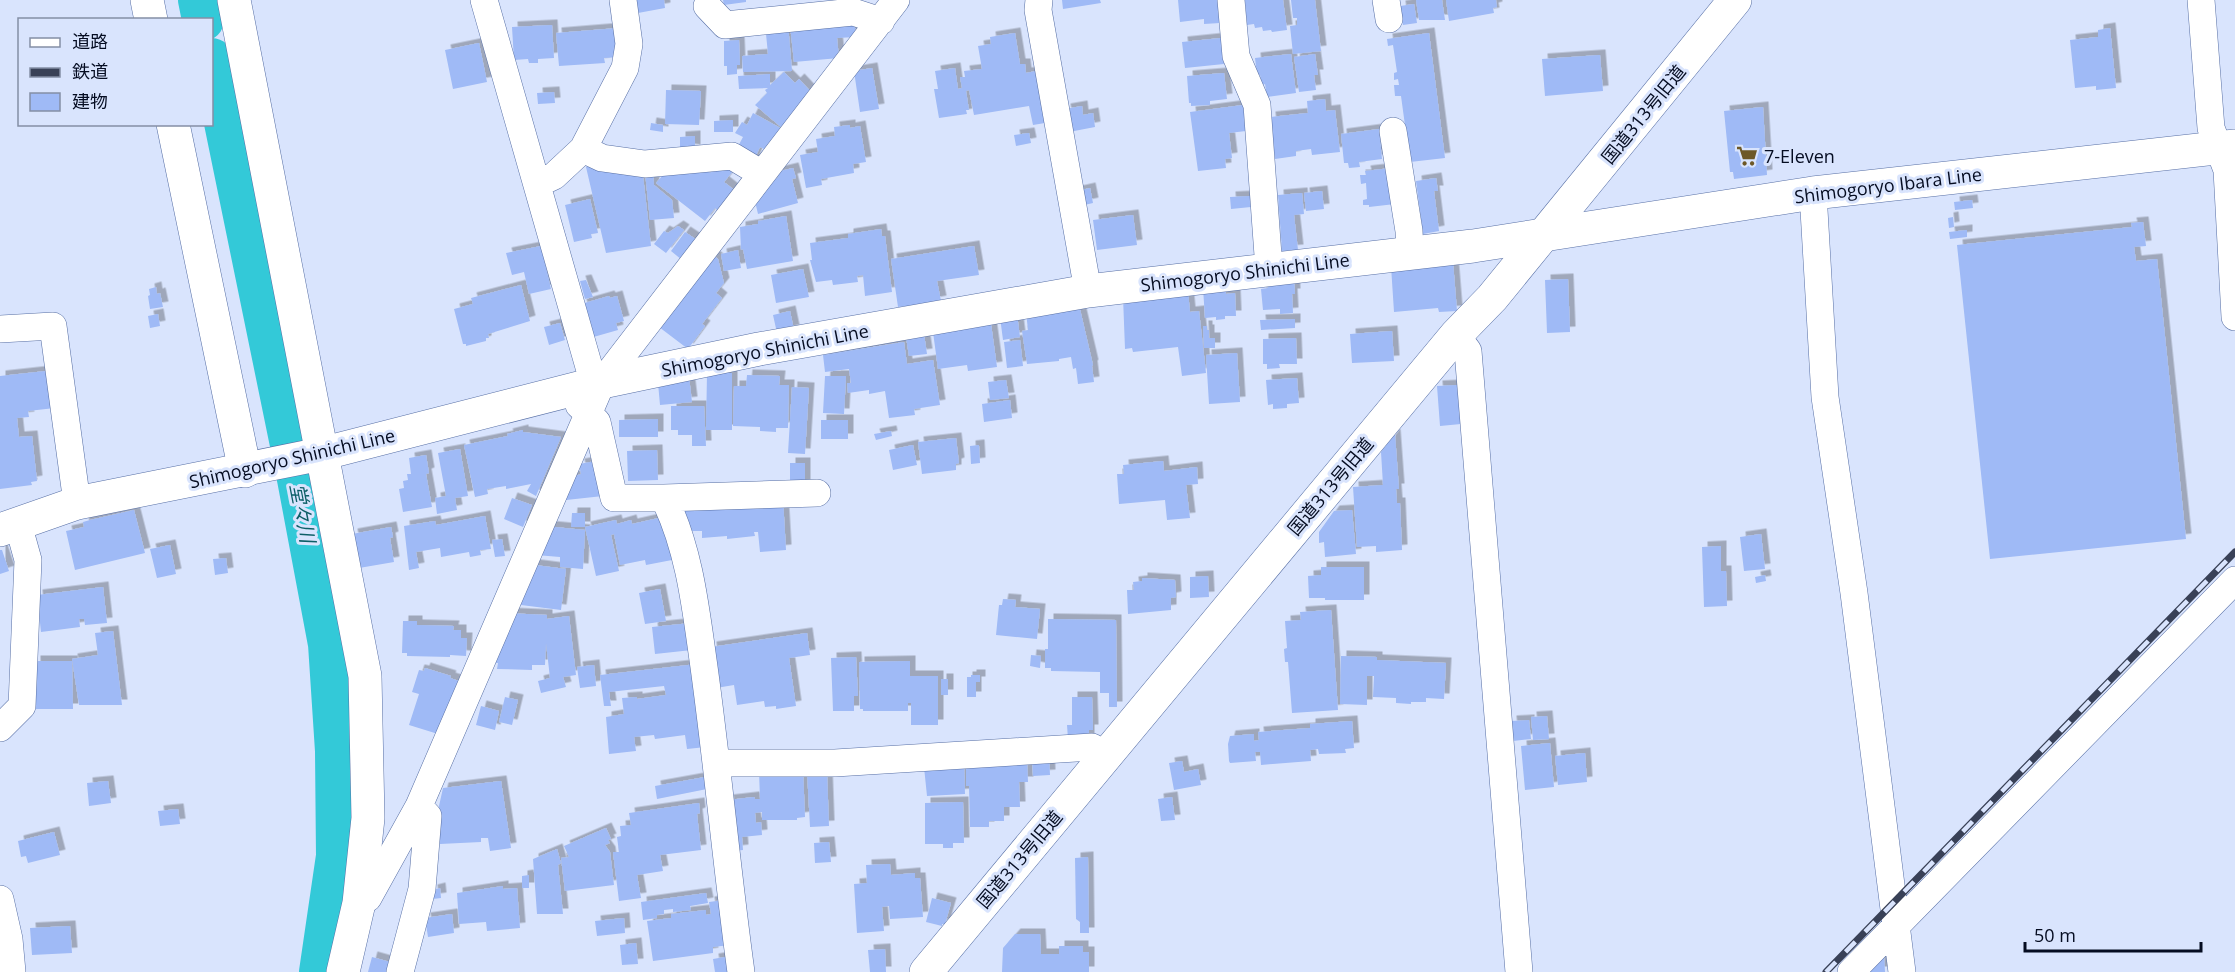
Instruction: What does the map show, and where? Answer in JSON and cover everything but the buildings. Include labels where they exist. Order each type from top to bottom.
[{"type":"street","points":[[147,0],[151,18]]},
{"type":"street","points":[[234,0],[304,458],[365,676],[368,818],[359,903],[343,972]]},
{"type":"street","points":[[484,0],[589,367],[602,382],[889,10]]},
{"type":"street","points":[[537,184],[554,176],[583,149],[625,68],[629,44],[623,0]]},
{"type":"street","points":[[1039,0],[1038,10],[1088,291]]},
{"type":"street","points":[[1231,0],[1236,56],[1257,105],[1269,269]]},
{"type":"street","name":"国道313号旧道","points":[[926,972],[1456,335],[1492,298],[1735,0]]},
{"type":"street","points":[[2200,0],[2211,128],[2227,147],[2235,316]]},
{"type":"street","points":[[707,6],[725,25],[889,10]]},
{"type":"street","points":[[173,126],[244,471]]},
{"type":"street","points":[[1393,131],[1409,231],[1410,252]]},
{"type":"street","name":"Shimogoryo Ibara Line","points":[[1543,236],[1813,193],[2227,147]]},
{"type":"street","points":[[583,149],[602,158],[645,164],[732,156],[762,174]]},
{"type":"street","points":[[1813,193],[1825,398],[1854,593],[1902,972]]},
{"type":"street","name":"Shimogoryo Shinichi Line","points":[[9,527],[77,503],[576,403],[602,382],[759,349],[1088,291],[1543,236]]},
{"type":"street","points":[[0,329],[52,326],[77,503]]},
{"type":"street","points":[[1456,335],[1468,351],[1519,972]]},
{"type":"street","points":[[359,903],[368,898],[418,806],[576,403],[597,422],[614,498],[817,492]]},
{"type":"street","points":[[664,498],[681,537],[686,562],[718,763],[725,857],[741,972]]},
{"type":"street","points":[[0,728],[22,706],[28,560],[9,527]]},
{"type":"street","points":[[1851,972],[2235,580]]},
{"type":"street","points":[[718,763],[835,763],[1092,747],[1105,755]]},
{"type":"street","points":[[400,972],[422,889],[428,816],[418,806]]},
{"type":"street","points":[[0,899],[9,939],[12,972]]},
{"type":"waterway","name":"堂々川","points":[[199,0],[203,18]]},
{"type":"waterway","name":"堂々川","points":[[213,64],[298,479],[329,644],[336,751],[337,856],[320,972]]},
{"type":"railway","points":[[1826,972],[2235,552]]},
{"type":"place","name":"7-Eleven","points":[[1747,156]]}]
